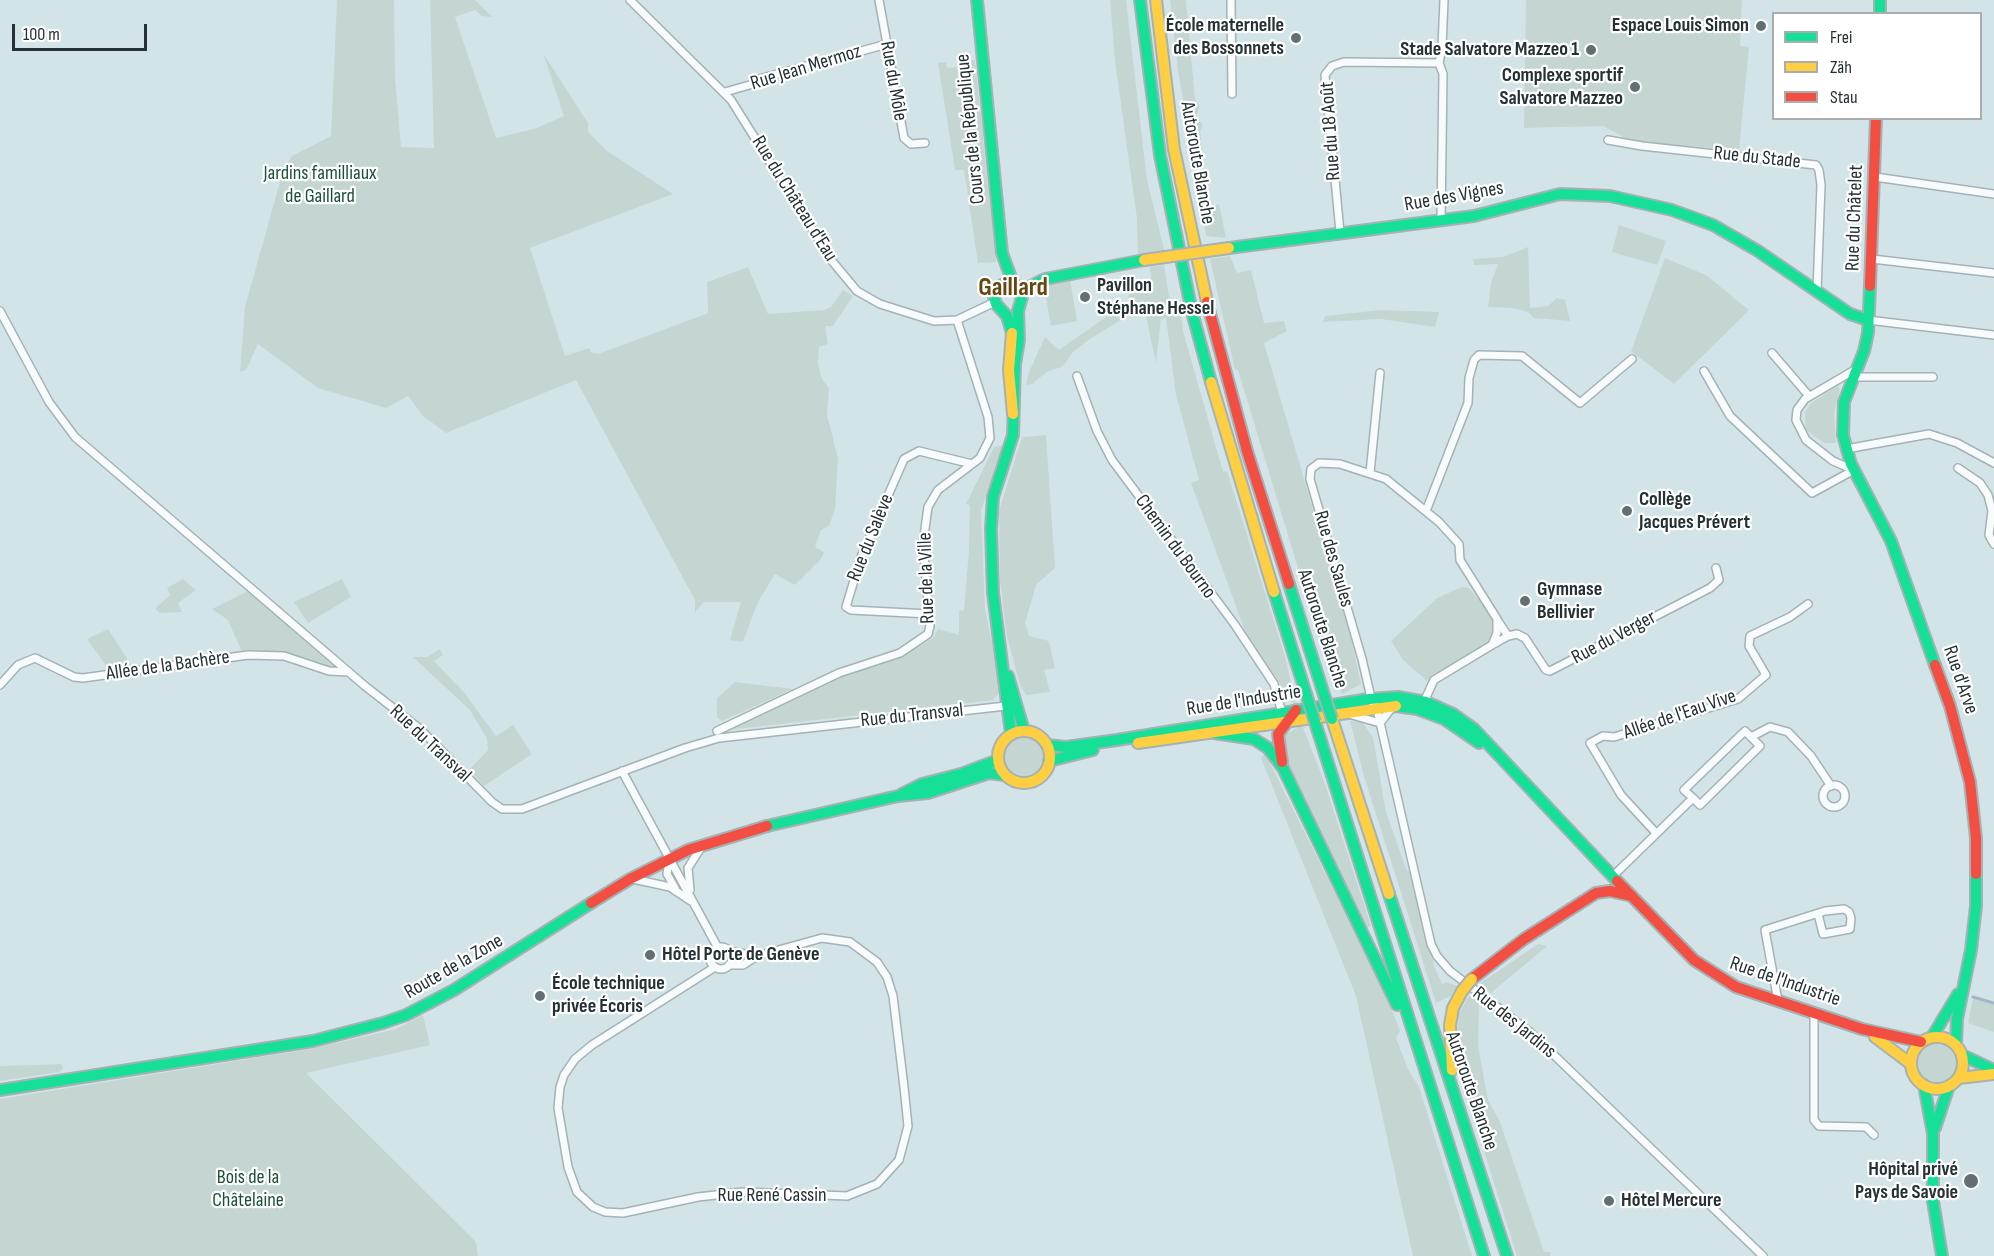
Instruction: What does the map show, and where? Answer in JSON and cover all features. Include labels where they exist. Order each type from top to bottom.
[{"type":"main road","name":"Cours de la République","points":[[977,0],[1002,254],[999,285]]},
{"type":"main road","name":"Autoroute Blanche","points":[[1140,0],[1160,155],[1187,292],[1234,466],[1484,1256]]},
{"type":"main road","name":"Autoroute Blanche","points":[[1156,0],[1174,149],[1201,280],[1250,461],[1325,698],[1336,716],[1507,1256]]},
{"type":"main road","name":"Rue du Châtelet","points":[[1868,320],[1876,120]]},
{"type":"main road","name":"Rue des Vignes","points":[[1017,287],[1045,279],[1144,260],[1483,214],[1569,194],[1610,196],[1651,204],[1689,215],[1727,232],[1850,314],[1868,320]]},
{"type":"main road","name":"Cours de la République","points":[[1002,254],[1017,287]]},
{"type":"main road","points":[[1011,734],[993,593],[992,511],[996,485],[1012,443],[1019,306],[1017,287],[999,285],[994,292],[999,306],[1010,321],[1012,332],[1009,370],[1013,414]]},
{"type":"main road","points":[[999,306],[1011,310],[1019,306]]},
{"type":"main road","name":"Rue d'Arve","points":[[1868,320],[1867,342],[1843,413],[1846,449],[1854,470],[1887,531],[1950,706],[1965,759],[1973,807],[1977,876],[1974,927],[1962,986],[1956,1044]]},
{"type":"main road","points":[[1004,665],[1024,731]]},
{"type":"main road","name":"Rue de l'Industrie","points":[[1047,745],[1066,747],[1284,717],[1336,716],[1394,697],[1424,702],[1498,758],[1694,960],[1714,975],[1736,987],[1862,1029],[1903,1040],[1921,1042]]},
{"type":"main road","name":"Rue de l'Industrie","points":[[1049,760],[1091,750],[1214,733],[1284,717],[1296,710],[1373,702],[1393,706],[1424,702]]},
{"type":"main road","points":[[1284,717],[1278,737],[1284,768]]},
{"type":"main road","points":[[1024,731],[1036,734],[1047,745],[1049,760],[1044,774],[1033,782],[1019,783],[1004,775],[998,760],[1000,745],[1011,734],[1024,731]]},
{"type":"main road","points":[[1214,733],[1247,736],[1257,740],[1284,768],[1397,1003],[1424,1067]]},
{"type":"main road","name":"Route de la Zone","points":[[898,796],[922,784],[970,772],[998,760]]},
{"type":"main road","name":"Route de la Zone","points":[[0,1090],[313,1041],[383,1023],[406,1015],[454,990],[630,879],[670,857],[744,831],[898,796],[928,793],[990,773],[1004,775]]},
{"type":"main road","points":[[1456,1099],[1449,1030],[1453,1008],[1472,979],[1524,939],[1596,893],[1610,891],[1632,896]]},
{"type":"main road","name":"Rue d'Arve","points":[[1932,1037],[1962,986]]},
{"type":"main road","name":"Rue de l'Industrie","points":[[1862,1029],[1892,1047],[1911,1064]]},
{"type":"main road","points":[[1959,1078],[1963,1067],[1962,1055],[1956,1044],[1943,1037],[1932,1037],[1921,1042],[1913,1052],[1911,1064],[1915,1076],[1924,1085],[1939,1089],[1949,1086],[1959,1078],[1994,1072]]},
{"type":"main road","points":[[1962,1055],[1994,1072]]},
{"type":"main road","points":[[1924,1085],[1933,1134],[1933,1201],[1942,1256]]},
{"type":"main road","points":[[1933,1134],[1949,1086]]},
{"type":"street","name":"Rue du Môle","points":[[879,0],[904,138],[912,144],[925,143]]},
{"type":"street","points":[[1231,0],[1232,94]]},
{"type":"street","points":[[1441,220],[1443,74],[1439,63],[1444,0]]},
{"type":"street","name":"Rue du Château d'Eau","points":[[635,2],[725,92],[828,254],[851,285],[872,300],[926,320],[957,320],[999,306]]},
{"type":"street","name":"Rue Jean Mermoz","points":[[725,92],[760,82],[759,79],[887,44]]},
{"type":"street","name":"Rue du 18 Août","points":[[1340,232],[1325,75],[1332,66],[1344,62],[1439,63]]},
{"type":"street","name":"Rue du Stade","points":[[1608,140],[1816,165],[1821,185],[1817,291]]},
{"type":"street","points":[[1875,177],[1994,194]]},
{"type":"street","points":[[1872,259],[1994,273]]},
{"type":"street","name":"Rue du Transval","points":[[0,311],[38,383],[68,430],[93,454],[349,672],[420,729],[492,802],[502,809],[522,809],[622,771],[719,738],[1006,706]]},
{"type":"street","name":"Rue de la Ville","points":[[717,731],[839,673],[900,653],[928,634],[930,626],[924,549],[925,518],[938,490],[985,452],[991,429],[957,320]]},
{"type":"street","points":[[1868,320],[1994,335]]},
{"type":"street","points":[[1772,352],[1809,396]]},
{"type":"street","points":[[1426,511],[1468,403],[1469,378],[1474,360],[1479,355],[1522,356],[1580,403],[1632,359]]},
{"type":"street","points":[[1704,371],[1730,416],[1812,493],[1854,470]]},
{"type":"street","points":[[1854,470],[1833,461],[1800,432],[1797,424],[1797,410],[1809,396],[1856,372],[1933,377]]},
{"type":"street","points":[[1370,473],[1380,374]]},
{"type":"street","name":"Chemin du Bourno","points":[[1077,376],[1108,454],[1235,625],[1274,684],[1284,717]]},
{"type":"street","points":[[1846,449],[1929,434],[1957,443],[1994,463]]},
{"type":"street","name":"Rue du Salève","points":[[929,614],[851,610],[846,607],[861,557],[903,460],[919,451],[972,464]]},
{"type":"street","name":"Rue des Saules","points":[[1373,702],[1310,475],[1313,467],[1323,463],[1340,464],[1370,473],[1392,483],[1426,511],[1459,544],[1459,558],[1497,619]]},
{"type":"street","points":[[1958,468],[1982,485],[1988,495],[1992,511],[1989,535],[1994,544]]},
{"type":"street","name":"Rue du Verger","points":[[1508,636],[1518,634],[1525,638],[1546,670],[1550,671],[1710,588],[1719,580],[1716,568]]},
{"type":"street","name":"Allée de l'Eau Vive","points":[[1656,833],[1622,795],[1590,743],[1603,736],[1614,737],[1737,699],[1766,675],[1749,646],[1750,636],[1790,618],[1808,604]]},
{"type":"street","points":[[1424,702],[1436,678],[1508,636],[1497,619]]},
{"type":"street","points":[[1492,645],[1497,633],[1497,619]]},
{"type":"street","name":"Allée de la Bachère","points":[[0,685],[18,665],[35,658],[79,678],[248,655],[284,656],[329,671],[349,672]]},
{"type":"street","name":"Rue des Jardins","points":[[1373,702],[1380,723],[1431,944],[1437,956],[1450,971],[1531,1033],[1763,1256]]},
{"type":"street","points":[[1336,716],[1366,717],[1380,723],[1393,706]]},
{"type":"street","points":[[1751,737],[1770,727],[1788,732],[1811,756],[1831,786]]},
{"type":"street","points":[[1745,731],[1760,746],[1700,805],[1693,798],[1684,790],[1745,731]]},
{"type":"street","points":[[622,771],[718,948],[710,957],[715,967]]},
{"type":"street","points":[[1612,876],[1693,798]]},
{"type":"street","points":[[694,902],[687,871],[704,844]]},
{"type":"street","points":[[670,857],[667,874],[675,889]]},
{"type":"street","points":[[630,879],[660,883],[675,889],[694,902]]},
{"type":"street","points":[[1778,1001],[1765,930],[1825,911],[1847,910],[1851,918],[1850,929],[1823,934],[1818,914]]},
{"type":"street","name":"Rue René Cassin","points":[[834,938],[859,947],[883,969],[893,996],[907,1111],[906,1138],[899,1160],[877,1184],[847,1196],[743,1192],[698,1197],[623,1213],[605,1212],[593,1207],[577,1192],[568,1167],[558,1108],[564,1075],[575,1059],[592,1045],[715,967],[723,969],[729,965],[743,965],[757,956],[808,940],[834,938]]},
{"type":"street","name":"Rue René Cassin","points":[[718,948],[757,956]]},
{"type":"street","points":[[728,951],[732,958],[729,965]]},
{"type":"street","points":[[1814,1012],[1814,1120],[1819,1126],[1866,1127],[1874,1135]]},
{"type":"green space","name":"Jardins familliaux de Gaillard","points":[[337,0],[394,0],[395,77],[401,147],[434,148],[430,0],[475,0],[492,17],[482,16],[475,10],[455,17],[496,138],[534,129],[564,116],[543,53],[588,123],[588,132],[607,151],[673,194],[530,248],[565,356],[589,348],[592,353],[598,354],[706,314],[708,312],[707,282],[748,267],[768,314],[824,310],[831,307],[843,290],[853,296],[833,326],[825,326],[828,344],[819,347],[818,363],[821,377],[829,389],[827,415],[838,458],[835,509],[829,526],[821,530],[815,547],[824,552],[821,559],[795,585],[775,574],[758,602],[743,642],[730,640],[741,602],[704,602],[695,612],[695,600],[576,380],[446,433],[423,416],[408,396],[386,408],[318,388],[258,344],[246,370],[240,372],[245,307],[283,171],[292,156],[331,136]]},
{"type":"green space","points":[[1110,0],[1126,0],[1147,180],[1164,250],[1141,254],[1138,253],[1137,219],[1115,61]]},
{"type":"green space","points":[[1170,0],[1186,0],[1195,99],[1200,107],[1196,115],[1203,125],[1200,131],[1204,165],[1194,164],[1178,71]]},
{"type":"green space","name":"Complexe sportif Salvatore Mazzeo","points":[[1526,0],[1742,0],[1740,46],[1749,47],[1739,150],[1640,142],[1625,138],[1603,126],[1524,128]]},
{"type":"green space","points":[[975,60],[996,262],[978,263],[964,170],[955,170],[938,63],[946,62],[947,68],[969,66],[969,61]]},
{"type":"green space","points":[[1219,204],[1226,238],[1206,236],[1204,221],[1212,206]]},
{"type":"green space","points":[[1619,225],[1666,241],[1657,265],[1612,252]]},
{"type":"green space","points":[[1528,247],[1530,308],[1548,306],[1557,298],[1565,300],[1570,321],[1534,318],[1528,312],[1514,308],[1488,307],[1491,283],[1498,264],[1474,265],[1473,259],[1503,257]]},
{"type":"green space","points":[[1230,256],[1237,273],[1251,270],[1264,323],[1284,321],[1287,331],[1264,343],[1351,638],[1361,684],[1342,694],[1323,651],[1238,370],[1235,370],[1210,259]]},
{"type":"green space","points":[[1665,258],[1706,275],[1749,310],[1674,384],[1631,351]]},
{"type":"green space","points":[[1164,265],[1169,296],[1181,312],[1183,331],[1223,472],[1227,471],[1286,660],[1295,703],[1287,700],[1278,680],[1249,642],[1191,483],[1199,480],[1176,395],[1166,318],[1161,319],[1156,363],[1144,306],[1090,339],[1073,352],[1062,367],[1048,371],[1032,384],[1026,385],[1029,372],[1045,337],[1059,350],[1129,301],[1128,295],[1146,286],[1151,278],[1150,267]]},
{"type":"green space","points":[[1070,280],[1077,321],[1051,326],[1044,288],[1047,285]]},
{"type":"green space","points":[[1381,310],[1439,312],[1435,327],[1381,319],[1323,322],[1325,316]]},
{"type":"green space","points":[[1837,386],[1840,389],[1834,415],[1836,443],[1824,443],[1806,430],[1805,412],[1811,403]]},
{"type":"green space","points":[[1046,435],[1055,568],[1036,585],[1025,623],[1029,636],[1049,641],[1055,668],[1044,670],[1050,692],[1026,695],[1020,685],[1006,632],[1000,580],[999,511],[1022,437]]},
{"type":"green space","points":[[1005,445],[981,510],[985,609],[1001,686],[1000,692],[993,700],[728,730],[841,677],[897,659],[933,638],[938,629],[959,635],[959,611],[964,610],[969,550],[970,505],[966,504],[994,447]]},
{"type":"green space","points":[[183,579],[196,590],[178,603],[182,612],[160,613],[155,609],[170,595],[167,588]]},
{"type":"green space","points":[[342,579],[351,597],[308,623],[294,602]]},
{"type":"green space","points":[[1462,587],[1469,588],[1478,599],[1481,598],[1494,623],[1494,633],[1487,644],[1434,674],[1427,681],[1403,660],[1391,641],[1437,598]]},
{"type":"green space","points":[[248,591],[335,664],[332,669],[283,652],[242,652],[228,620],[212,609]]},
{"type":"green space","points":[[108,629],[132,666],[109,670],[87,639]]},
{"type":"green space","points":[[440,649],[443,655],[434,661],[463,691],[496,736],[513,725],[532,754],[484,786],[469,770],[488,750],[487,739],[470,710],[413,657],[427,657]]},
{"type":"green space","points":[[735,682],[793,689],[722,721],[717,717],[717,698]]},
{"type":"green space","points":[[1350,721],[1362,722],[1373,737],[1386,812],[1407,871],[1411,872],[1434,966],[1442,984],[1447,982],[1457,986],[1451,996],[1436,1003],[1363,773]]},
{"type":"green space","points":[[1302,725],[1324,781],[1371,926],[1366,928],[1285,757],[1283,736]]},
{"type":"green space","points":[[1024,737],[1032,738],[1038,743],[1043,749],[1043,765],[1038,771],[1032,776],[1024,777],[1016,776],[1010,771],[1005,765],[1004,757],[1005,749],[1010,743],[1016,738]]},
{"type":"green space","points":[[1265,753],[1386,995],[1400,1031],[1396,1038],[1408,1069],[1419,1087],[1472,1256],[1413,1256],[1356,996],[1261,758]]},
{"type":"green space","points":[[1538,944],[1547,946],[1491,993],[1479,984]]},
{"type":"green space","points":[[1469,995],[1479,1001],[1478,1045],[1488,1100],[1500,1122],[1544,1252],[1551,1252],[1550,1256],[1517,1256],[1484,1151],[1456,1045],[1459,1013]]},
{"type":"green space","points":[[1973,998],[1994,1004],[1994,1032],[1968,1023]]},
{"type":"green space","name":"Bois de la Châtelaine","points":[[423,1015],[430,1045],[306,1073],[476,1242],[478,1256],[0,1256],[0,1099],[310,1049],[396,1029]]},
{"type":"green space","points":[[1937,1042],[1951,1048],[1957,1062],[1951,1076],[1937,1082],[1923,1076],[1917,1062],[1923,1048]]},
{"type":"green space","points":[[61,1064],[63,1068],[60,1072],[0,1081],[0,1066]]},
{"type":"waterway","points":[[1973,997],[1994,1003]]},
{"type":"traffic: fast","points":[[977,0],[1002,253],[1013,283]]},
{"type":"traffic: fast","points":[[1140,0],[1160,155],[1192,312],[1211,382]]},
{"type":"traffic: fast","points":[[1880,0],[1880,12]]},
{"type":"traffic: fast","points":[[1229,248],[1474,216],[1560,194],[1610,196],[1672,210],[1713,225],[1758,251],[1850,314],[1868,320]]},
{"type":"traffic: fast","points":[[1021,291],[1045,279],[1144,260]]},
{"type":"traffic: fast","points":[[1011,734],[993,593],[991,529],[993,497],[1013,435],[1015,364],[1019,340],[1018,311],[1022,297],[1018,286],[1007,282],[997,288],[994,297],[996,304],[1007,316],[1012,333]]},
{"type":"traffic: fast","points":[[1870,286],[1868,333],[1864,351],[1844,402],[1843,435],[1851,464],[1891,541],[1935,665]]},
{"type":"traffic: fast","points":[[1289,584],[1325,698]]},
{"type":"traffic: fast","points":[[1274,592],[1308,700]]},
{"type":"traffic: fast","points":[[1008,676],[1024,731]]},
{"type":"traffic: fast","points":[[1047,745],[1066,747],[1117,740],[1369,699],[1398,697],[1426,702],[1453,714],[1474,729],[1617,881]]},
{"type":"traffic: fast","points":[[1325,698],[1332,719]]},
{"type":"traffic: fast","points":[[1308,700],[1315,722]]},
{"type":"traffic: fast","points":[[1396,706],[1417,709],[1444,719],[1479,743]]},
{"type":"traffic: fast","points":[[1315,722],[1484,1256]]},
{"type":"traffic: fast","points":[[1214,733],[1254,739],[1268,748],[1283,768],[1397,1005]]},
{"type":"traffic: fast","points":[[1049,761],[1093,750]]},
{"type":"traffic: fast","points":[[902,794],[922,784],[961,774],[998,760]]},
{"type":"traffic: fast","points":[[767,826],[898,796],[928,793],[989,773],[1004,775]]},
{"type":"traffic: fast","points":[[1956,1044],[1957,1019],[1971,950],[1976,906],[1976,874]]},
{"type":"traffic: fast","points":[[1389,894],[1507,1256]]},
{"type":"traffic: fast","points":[[0,1090],[313,1041],[383,1023],[406,1015],[454,990],[591,903]]},
{"type":"traffic: fast","points":[[1932,1037],[1958,994]]},
{"type":"traffic: fast","points":[[1962,1055],[1994,1070]]},
{"type":"traffic: fast","points":[[1924,1085],[1933,1134],[1933,1201],[1942,1256]]},
{"type":"traffic: fast","points":[[1935,1128],[1949,1086]]},
{"type":"traffic: slow","points":[[1156,0],[1174,149],[1207,302]]},
{"type":"traffic: slow","points":[[1144,260],[1229,248]]},
{"type":"traffic: slow","points":[[1012,333],[1009,370],[1013,414]]},
{"type":"traffic: slow","points":[[1211,382],[1274,592]]},
{"type":"traffic: slow","points":[[1138,743],[1396,706]]},
{"type":"traffic: slow","points":[[1332,719],[1389,894]]},
{"type":"traffic: slow","points":[[1019,731],[1029,731],[1039,735],[1046,742],[1050,757],[1046,772],[1039,779],[1029,783],[1019,783],[1009,779],[1002,772],[998,762],[998,752],[1002,742],[1009,735],[1019,731]]},
{"type":"traffic: slow","points":[[1462,991],[1472,979]]},
{"type":"traffic: slow","points":[[1452,1070],[1450,1025],[1453,1008],[1462,991]]},
{"type":"traffic: slow","points":[[1875,1037],[1911,1064]]},
{"type":"traffic: slow","points":[[1932,1037],[1942,1037],[1956,1044],[1963,1063],[1956,1082],[1942,1089],[1932,1089],[1922,1085],[1915,1078],[1911,1068],[1911,1058],[1915,1048],[1922,1041],[1932,1037]]},
{"type":"traffic: slow","points":[[1959,1078],[1994,1074]]},
{"type":"traffic: jam","points":[[1870,286],[1876,120]]},
{"type":"traffic: jam","points":[[1207,302],[1247,451],[1289,584]]},
{"type":"traffic: jam","points":[[1935,665],[1950,706],[1970,782],[1976,838],[1976,874]]},
{"type":"traffic: jam","points":[[1282,762],[1278,734],[1296,710]]},
{"type":"traffic: jam","points":[[591,903],[630,879],[688,850],[767,826]]},
{"type":"traffic: jam","points":[[1617,881],[1694,960],[1736,987],[1862,1029],[1921,1042]]},
{"type":"traffic: jam","points":[[1472,979],[1524,939],[1596,893],[1610,891],[1632,896]]},
{"type":"place","name":"Espace Louis Simon","points":[[1761,26]]},
{"type":"place","name":"École maternelle des Bossonnets","points":[[1296,38]]},
{"type":"place","name":"Stade Salvatore Mazzeo 1","points":[[1591,50]]},
{"type":"place","name":"Complexe sportif Salvatore Mazzeo","points":[[1635,87]]},
{"type":"place","name":"Pavillon Stéphane Hessel","points":[[1085,297]]},
{"type":"place","name":"Collège Jacques Prévert","points":[[1627,511]]},
{"type":"place","name":"Gymnase Bellivier","points":[[1525,601]]},
{"type":"place","name":"Hôtel Porte de Genève","points":[[650,955]]},
{"type":"place","name":"École technique privée Écoris","points":[[540,996]]},
{"type":"place","name":"Hôpital privé Pays de Savoie","points":[[1971,1181]]},
{"type":"place","name":"Hôtel Mercure","points":[[1609,1201]]},
{"type":"district","name":"Gaillard","points":[[1013,288]]}]
